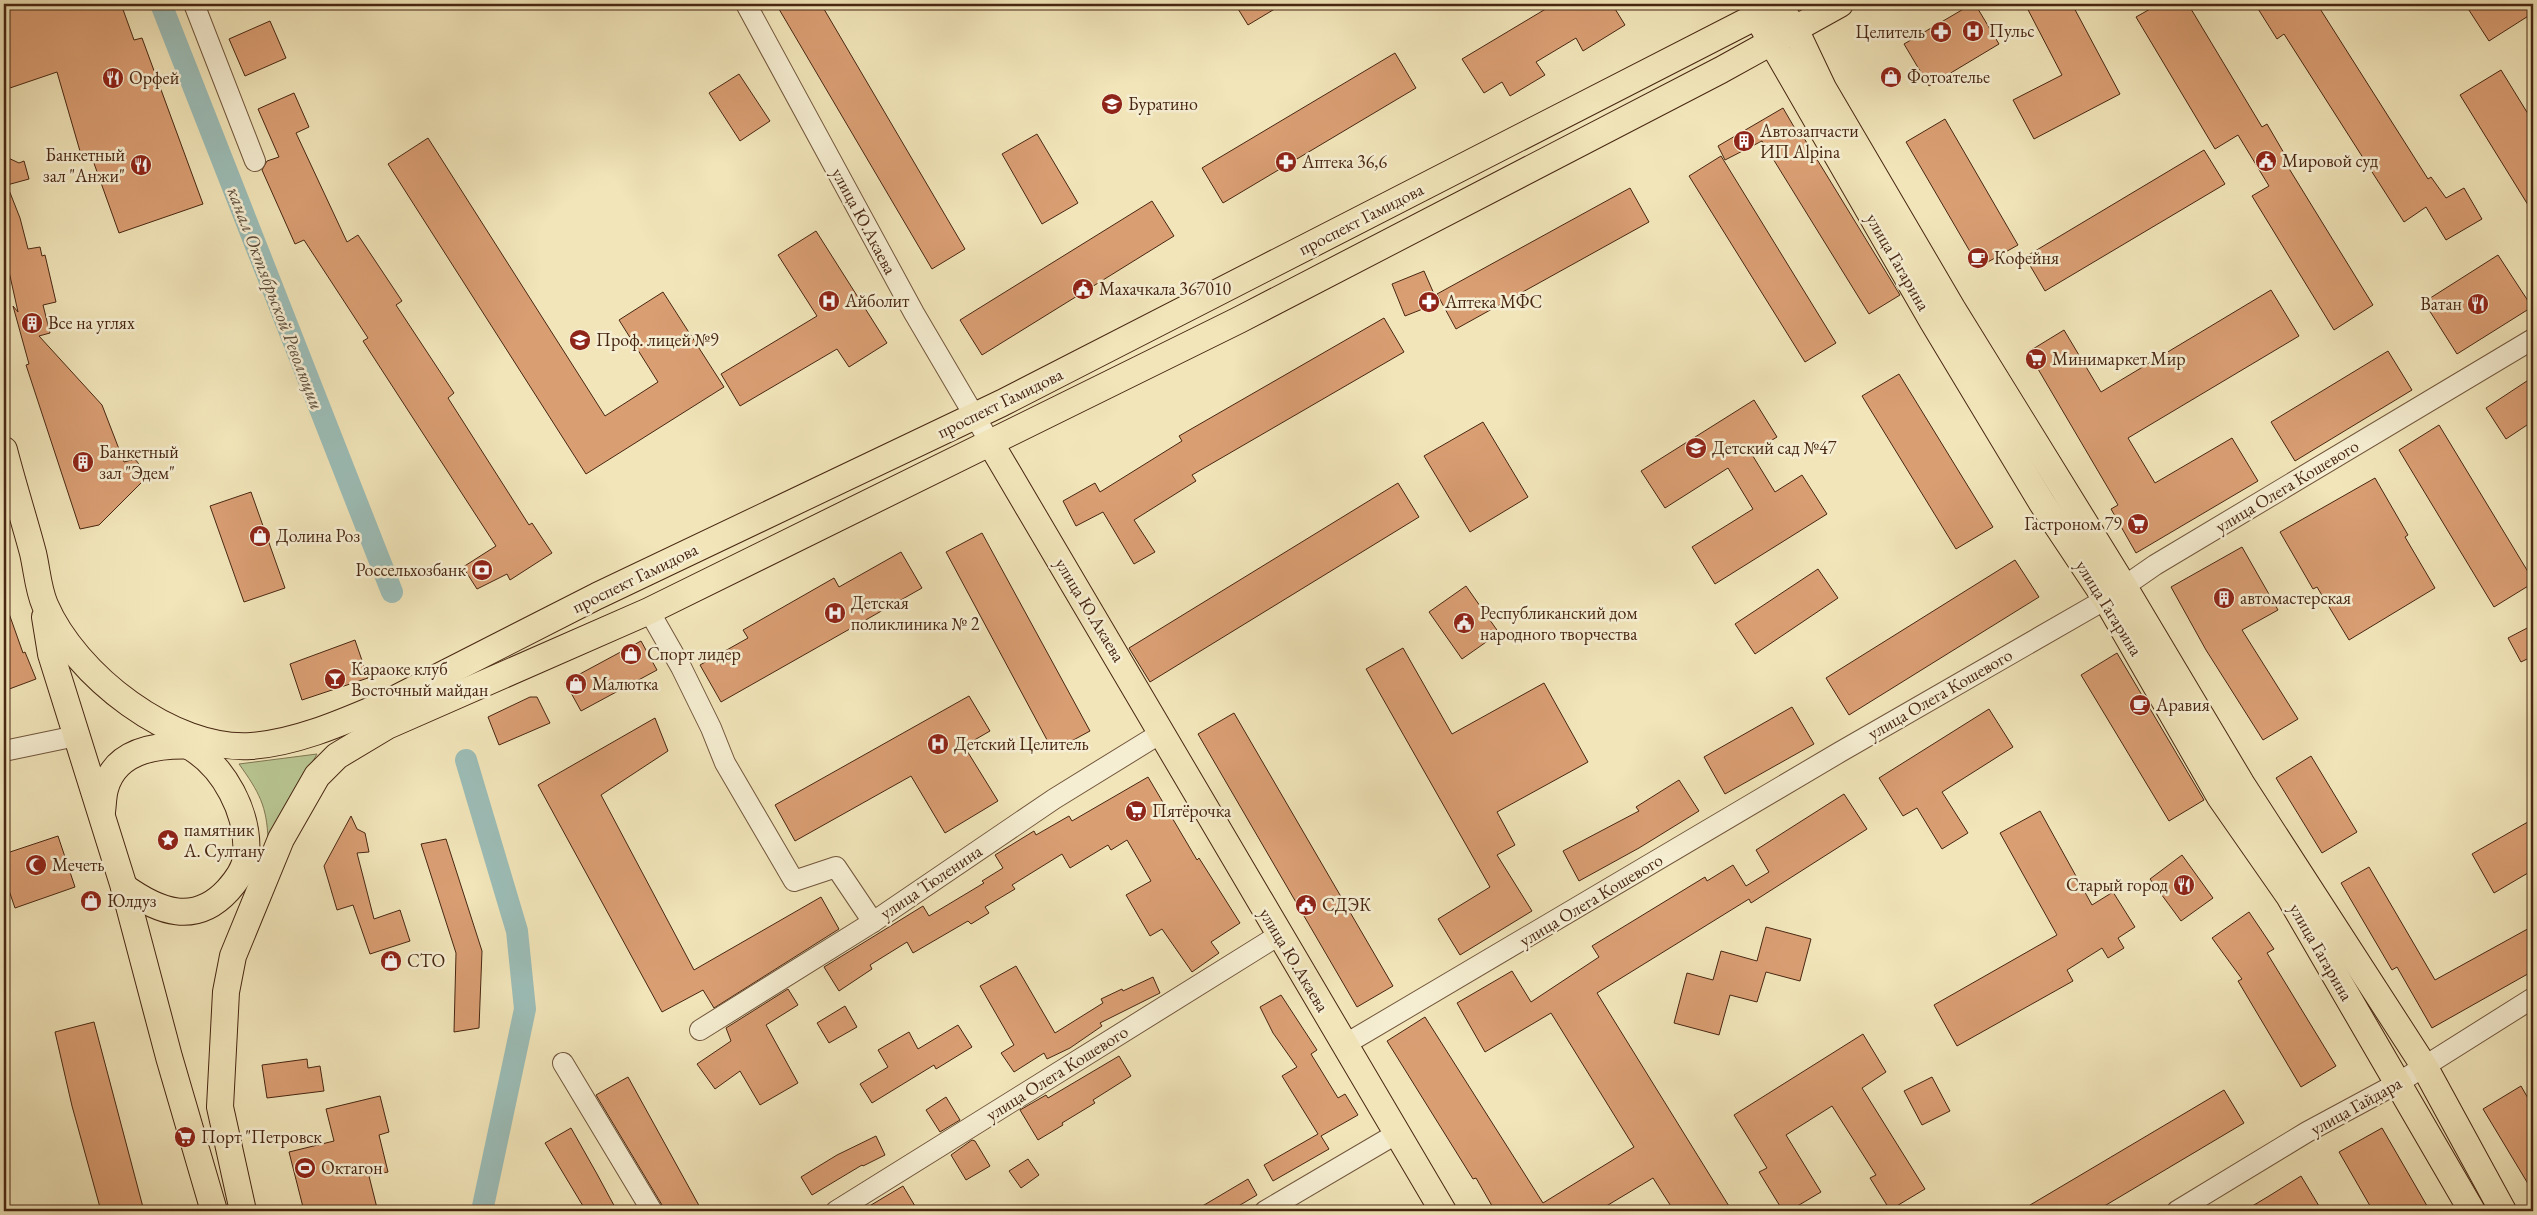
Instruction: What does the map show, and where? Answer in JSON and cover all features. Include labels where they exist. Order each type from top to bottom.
[{"type":"main road","name":"проспект Гамидова","points":[[254,868],[281,838],[317,776],[337,756],[387,726],[649,612],[990,444],[1265,306],[1840,4]]},
{"type":"main road","name":"проспект Гамидова","points":[[212,1202],[169,1057],[124,887],[101,818],[105,788],[112,772],[137,753],[152,747],[194,741],[248,746],[272,744],[353,718],[381,706],[597,596],[974,417],[1763,7]]},
{"type":"main road","name":"улица Гагарина","points":[[1763,7],[1784,35],[1933,322],[2042,503],[2115,592],[2242,783],[2424,1066],[2504,1211]]},
{"type":"main road","name":"улица Ю.Акаева","points":[[990,444],[1443,1211]]},
{"type":"main road","points":[[4,450],[56,646],[76,736],[86,760],[101,818]]},
{"type":"main road","points":[[4,462],[47,624],[56,646],[146,716],[194,741],[199,752],[217,768],[236,801],[254,868],[250,912],[234,956],[226,992],[220,1107],[243,1211]]},
{"type":"main road","name":"улица Гагарина","points":[[2115,592],[2220,797],[2289,896],[2472,1211]]},
{"type":"main road","points":[[124,887],[143,901],[166,910],[184,912],[203,909],[219,900],[254,868]]},
{"type":"street","points":[[194,4],[255,161]]},
{"type":"street","name":"улица Ю.Акаева","points":[[746,4],[909,304],[990,444]]},
{"type":"street","name":"улица Олега Кошевого","points":[[1344,1045],[2115,592],[2533,339]]},
{"type":"street","points":[[649,612],[681,667],[711,728],[725,763],[794,881],[836,867],[873,922]]},
{"type":"street","name":"улица Тюленина","points":[[700,1030],[873,922],[1054,798],[1160,733]]},
{"type":"street","points":[[4,751],[76,736]]},
{"type":"street","name":"улица Олега Кошевого","points":[[836,1211],[1279,935]]},
{"type":"street","name":"улица Гайдара","points":[[2177,1211],[2307,1132],[2398,1083],[2533,998]]},
{"type":"street","points":[[563,1063],[652,1211]]},
{"type":"street","points":[[1266,1211],[1396,1134]]},
{"type":"green space","points":[[317,754],[268,840],[266,818],[261,800],[239,764]]},
{"type":"building","points":[[4,4],[121,4],[134,40],[142,38],[203,204],[119,233],[91,155],[82,158],[57,72],[4,90]]},
{"type":"building","points":[[776,4],[821,4],[965,249],[932,269]]},
{"type":"building","points":[[1235,4],[1283,4],[1248,25]]},
{"type":"building","points":[[1554,4],[1612,4],[1625,25],[1583,51],[1576,38],[1536,62],[1545,75],[1510,96],[1502,82],[1484,93],[1462,59]]},
{"type":"building","points":[[1975,4],[1999,44],[1929,86],[1904,44]]},
{"type":"building","points":[[2025,4],[2072,4],[2120,94],[2034,139],[2013,100],[2062,75]]},
{"type":"building","points":[[2159,4],[2188,4],[2262,127],[2267,124],[2288,160],[2285,162],[2373,305],[2334,330],[2252,196],[2269,186],[2238,135],[2215,149],[2136,17]]},
{"type":"building","points":[[2255,4],[2317,4],[2428,179],[2431,177],[2446,198],[2464,188],[2482,219],[2446,240],[2426,207],[2404,222],[2284,34],[2277,39]]},
{"type":"building","points":[[2465,4],[2533,4],[2533,13],[2489,41]]},
{"type":"building","points":[[270,21],[286,58],[245,76],[229,39]]},
{"type":"building","points":[[1395,53],[1416,88],[1223,203],[1202,168]]},
{"type":"building","points":[[2501,70],[2533,122],[2533,213],[2460,95]]},
{"type":"building","points":[[739,74],[770,121],[740,141],[709,93]]},
{"type":"building","points":[[294,93],[309,127],[296,133],[347,242],[358,235],[402,301],[396,305],[454,393],[448,398],[529,525],[532,523],[552,553],[510,580],[507,574],[477,589],[463,567],[496,546],[363,341],[368,338],[304,240],[295,244],[262,170],[267,161],[279,157],[258,109]]},
{"type":"building","points":[[1783,108],[1797,132],[1799,130],[1900,295],[1869,314],[1762,141],[1725,160],[1718,146]]},
{"type":"building","points":[[1945,119],[2018,245],[1979,267],[1906,142]]},
{"type":"building","points":[[1037,134],[1078,203],[1042,224],[1002,154]]},
{"type":"building","points":[[428,138],[605,416],[658,382],[619,320],[663,292],[724,387],[586,474],[388,164]]},
{"type":"building","points":[[2204,150],[2225,184],[2045,291],[2025,257]]},
{"type":"building","points":[[4,156],[19,163],[24,161],[29,179],[7,185],[20,218],[28,249],[40,247],[42,256],[45,255],[56,302],[43,305],[50,333],[39,336],[102,405],[124,462],[135,459],[148,476],[99,525],[80,529],[26,365],[29,364],[13,306],[18,312],[4,249]]},
{"type":"building","points":[[1721,156],[1836,343],[1805,362],[1689,176]]},
{"type":"building","points":[[1630,188],[1649,222],[1456,329],[1437,294]]},
{"type":"building","points":[[1152,201],[1174,236],[982,355],[960,320]]},
{"type":"building","points":[[816,231],[887,343],[849,367],[837,349],[740,406],[721,374],[817,316],[778,255]]},
{"type":"building","name":"Ватан","points":[[2498,255],[2532,307],[2457,354],[2424,302]]},
{"type":"building","points":[[1424,271],[1438,303],[1405,316],[1392,284]]},
{"type":"building","points":[[2271,290],[2299,336],[2128,438],[2155,483],[2232,438],[2258,481],[2136,553],[2111,509],[2118,505],[2028,352],[2064,330],[2101,392]]},
{"type":"building","points":[[1384,318],[1404,352],[1192,475],[1196,481],[1134,520],[1155,552],[1134,564],[1103,512],[1076,526],[1063,501],[1095,483],[1100,492],[1182,441],[1179,436]]},
{"type":"building","points":[[2388,351],[2412,390],[2295,461],[2271,422]]},
{"type":"building","points":[[1899,374],[1993,527],[1956,549],[1862,396]]},
{"type":"building","points":[[2533,377],[2533,421],[2506,439],[2486,408]]},
{"type":"building","points":[[1754,400],[1777,437],[1751,453],[1775,492],[1802,475],[1827,514],[1715,584],[1692,547],[1753,509],[1728,468],[1665,508],[1641,471]]},
{"type":"building","points":[[1483,422],[1528,497],[1470,532],[1424,456]]},
{"type":"building","points":[[2439,425],[2533,580],[2533,583],[2494,607],[2399,450]]},
{"type":"building","points":[[2375,478],[2408,535],[2405,537],[2435,588],[2349,640],[2317,587],[2313,589],[2280,532]]},
{"type":"building","points":[[1398,483],[1419,517],[1150,682],[1129,648]]},
{"type":"building","points":[[251,492],[285,588],[244,602],[210,506]]},
{"type":"building","points":[[982,533],[1090,731],[1053,751],[946,552]]},
{"type":"building","points":[[2242,547],[2278,610],[2242,630],[2298,719],[2263,740],[2206,650],[2171,587]]},
{"type":"building","name":"Детская поликлиника № 2","points":[[901,552],[922,588],[721,702],[700,665],[748,638],[743,630],[834,578],[839,587]]},
{"type":"building","points":[[2015,560],[2039,597],[1849,715],[1826,678]]},
{"type":"building","points":[[1818,569],[1838,598],[1755,654],[1735,624]]},
{"type":"building","name":"Республиканский дом народного творчества","points":[[1466,586],[1499,633],[1462,659],[1429,612]]},
{"type":"building","points":[[4,605],[6,605],[23,653],[25,652],[36,679],[4,691]]},
{"type":"building","points":[[2533,625],[2533,656],[2521,662],[2508,638]]},
{"type":"building","points":[[355,640],[368,678],[302,700],[290,664]]},
{"type":"building","points":[[641,641],[657,670],[581,711],[565,682]]},
{"type":"building","points":[[1403,648],[1452,734],[1544,683],[1588,762],[1497,812],[1515,845],[1497,855],[1532,911],[1460,955],[1438,919],[1490,887],[1366,669]]},
{"type":"building","points":[[2117,653],[2204,800],[2169,821],[2081,675]]},
{"type":"building","points":[[969,696],[990,731],[964,746],[998,801],[945,833],[911,776],[795,841],[775,805]]},
{"type":"building","points":[[530,697],[537,697],[550,723],[499,745],[488,717]]},
{"type":"building","points":[[1792,707],[1814,744],[1725,794],[1704,757]]},
{"type":"building","points":[[1989,709],[2013,747],[1942,792],[1968,833],[1942,849],[1917,808],[1903,816],[1879,778]]},
{"type":"building","points":[[1234,713],[1393,986],[1357,1007],[1198,734]]},
{"type":"building","points":[[655,718],[668,751],[601,795],[694,970],[821,897],[839,929],[714,1008],[703,990],[662,1012],[538,785]]},
{"type":"building","points":[[2311,756],[2357,832],[2322,853],[2276,778]]},
{"type":"building","points":[[1148,777],[1197,860],[1199,858],[1240,923],[1211,942],[1219,953],[1192,972],[1162,929],[1150,936],[1126,895],[1151,881],[1127,840],[1111,850],[1108,845],[1070,868],[1062,854],[1012,885],[1015,889],[985,907],[989,913],[971,924],[968,921],[913,953],[907,942],[870,965],[872,969],[839,991],[824,967],[923,906],[929,916],[984,883],[982,881],[1003,868],[995,855],[1034,831],[1036,835],[1069,816],[1072,821]]},
{"type":"building","points":[[1679,780],[1699,811],[1639,848],[1579,881],[1563,851],[1639,811],[1636,807]]},
{"type":"building","points":[[1844,794],[1867,829],[1751,903],[1749,899],[1597,993],[1732,1211],[1674,1211],[1653,1178],[1598,1211],[1495,1211],[1476,1178],[1473,1179],[1387,1041],[1425,1017],[1543,1203],[1634,1147],[1551,1013],[1485,1052],[1457,1003],[1512,971],[1531,1002],[1599,957],[1592,946],[1705,877],[1707,881],[1733,865],[1746,886],[1769,872],[1756,850]]},
{"type":"building","points":[[2040,811],[2092,905],[2113,892],[2135,927],[2118,938],[2124,948],[2108,958],[2102,948],[2067,970],[2073,981],[1957,1046],[1934,1005],[2057,935],[2000,833]]},
{"type":"building","points":[[351,816],[357,829],[365,833],[369,852],[357,853],[374,919],[400,910],[410,941],[370,954],[353,905],[337,910],[324,866]]},
{"type":"building","points":[[2533,819],[2533,870],[2494,893],[2472,854]]},
{"type":"building","name":"Мечеть","points":[[58,836],[75,887],[15,908],[4,876],[4,854]]},
{"type":"building","points":[[446,839],[482,951],[479,1028],[454,1032],[456,953],[421,844]]},
{"type":"building","points":[[2182,855],[2213,898],[2181,921],[2150,879]]},
{"type":"building","points":[[2369,867],[2435,980],[2533,926],[2533,971],[2432,1028],[2397,967],[2392,970],[2341,883]]},
{"type":"building","points":[[2249,912],[2274,949],[2267,953],[2336,1066],[2301,1087],[2238,981],[2242,979],[2212,938]]},
{"type":"building","points":[[1766,927],[1811,939],[1800,981],[1766,972],[1757,1002],[1730,995],[1719,1035],[1674,1023],[1687,973],[1713,980],[1721,951],[1757,961]]},
{"type":"building","points":[[1016,966],[1055,1033],[1103,1003],[1101,999],[1153,977],[1160,993],[1100,1023],[1102,1026],[1070,1048],[1047,1059],[1044,1053],[1014,1072],[1001,1053],[1014,1045],[980,986]]},
{"type":"building","points":[[788,989],[798,1005],[766,1025],[798,1083],[760,1105],[740,1071],[715,1089],[697,1064],[731,1041],[726,1028]]},
{"type":"building","points":[[1281,995],[1317,1050],[1311,1054],[1338,1098],[1345,1094],[1358,1115],[1321,1136],[1329,1149],[1273,1181],[1264,1165],[1318,1134],[1282,1076],[1297,1067],[1273,1033],[1260,1007]]},
{"type":"building","points":[[845,1006],[857,1027],[829,1043],[817,1023]]},
{"type":"building","points":[[94,1022],[144,1211],[101,1211],[72,1106],[55,1032]]},
{"type":"building","points":[[958,1025],[972,1047],[936,1069],[934,1065],[872,1103],[860,1084],[888,1067],[878,1050],[909,1032],[918,1049]]},
{"type":"building","points":[[1863,1034],[1886,1072],[1862,1088],[1925,1189],[1890,1210],[1870,1178],[1876,1175],[1832,1106],[1786,1135],[1821,1192],[1789,1211],[1783,1211],[1759,1172],[1767,1168],[1734,1115]]},
{"type":"building","points":[[1119,1056],[1131,1076],[1093,1100],[1095,1103],[1038,1140],[1020,1110],[1046,1095],[1048,1098]]},
{"type":"building","points":[[307,1059],[308,1068],[320,1066],[324,1091],[267,1098],[262,1065]]},
{"type":"building","points":[[628,1077],[702,1211],[664,1211],[596,1095]]},
{"type":"building","points":[[1932,1077],[1950,1111],[1922,1125],[1904,1091]]},
{"type":"building","points":[[2521,1086],[2533,1107],[2533,1192],[2483,1109]]},
{"type":"building","points":[[2224,1090],[2244,1123],[2096,1211],[2020,1211]]},
{"type":"building","points":[[380,1096],[389,1132],[379,1135],[388,1172],[369,1176],[377,1208],[362,1211],[304,1211],[289,1152],[334,1141],[326,1109]]},
{"type":"building","points":[[946,1097],[960,1120],[940,1132],[926,1110]]},
{"type":"building","points":[[571,1128],[617,1211],[586,1211],[545,1143]]},
{"type":"building","points":[[2382,1128],[2430,1211],[2373,1211],[2339,1152]]},
{"type":"building","points":[[876,1136],[885,1155],[862,1165],[812,1195],[801,1177],[837,1155]]},
{"type":"building","points":[[972,1140],[975,1141],[990,1166],[966,1180],[951,1155]]},
{"type":"building","points":[[1028,1159],[1039,1175],[1021,1188],[1009,1171]]},
{"type":"building","points":[[2301,1176],[2322,1211],[2244,1211],[2269,1196]]},
{"type":"building","points":[[1248,1179],[1257,1195],[1230,1211],[1194,1211]]},
{"type":"building","points":[[903,1186],[918,1211],[861,1211]]},
{"type":"waterway","name":"канал Октябрьской Революции","points":[[161,4],[392,592]]},
{"type":"waterway","name":"канал Октябрьской Революции","points":[[466,760],[517,931],[525,1009],[482,1211]]},
{"type":"place","name":"Пульс","points":[[1973,31]]},
{"type":"place","name":"Целитель","points":[[1941,32]]},
{"type":"place","name":"Фотоателье","points":[[1891,77]]},
{"type":"place","name":"Орфей","points":[[113,78]]},
{"type":"place","name":"Буратино","points":[[1112,104]]},
{"type":"place","name":"Автозапчасти ИП Alpina","points":[[1744,141]]},
{"type":"place","name":"Мировой суд","points":[[2266,161]]},
{"type":"place","name":"Аптека 36,6","points":[[1286,162]]},
{"type":"place","name":"Банкетный зал \"Анжи\"","points":[[141,165]]},
{"type":"place","name":"Кофейня","points":[[1978,258]]},
{"type":"place","name":"Махачкала 367010","points":[[1083,289]]},
{"type":"place","name":"Айболит","points":[[829,301]]},
{"type":"place","name":"Аптека МФС","points":[[1429,302]]},
{"type":"place","name":"Ватан","points":[[2478,304]]},
{"type":"place","name":"Все на углях","points":[[32,323]]},
{"type":"place","name":"Проф. лицей №9","points":[[580,340]]},
{"type":"place","name":"Минимаркет Мир","points":[[2036,359]]},
{"type":"place","name":"Детский сад №47","points":[[1696,448]]},
{"type":"place","name":"Банкетный зал \"Эдем\"","points":[[83,462]]},
{"type":"place","name":"Гастроном 79","points":[[2138,524]]},
{"type":"place","name":"Долина Роз","points":[[260,536]]},
{"type":"place","name":"Россельхозбанк","points":[[482,570]]},
{"type":"place","name":"автомастерская","points":[[2224,598]]},
{"type":"place","name":"Детская поликлиника № 2","points":[[835,613]]},
{"type":"place","name":"Республиканский дом народного творчества","points":[[1464,623]]},
{"type":"place","name":"Спорт лидер","points":[[631,654]]},
{"type":"place","name":"Караоке клуб Восточный майдан","points":[[335,679]]},
{"type":"place","name":"Малютка","points":[[576,684]]},
{"type":"place","name":"Аравия","points":[[2140,705]]},
{"type":"place","name":"Детский Целитель","points":[[938,744]]},
{"type":"place","name":"Пятёрочка","points":[[1136,811]]},
{"type":"place","name":"памятник А. Султану","points":[[168,840]]},
{"type":"place","name":"Мечеть","points":[[36,865]]},
{"type":"place","name":"Старый город","points":[[2184,885]]},
{"type":"place","name":"Юлдуз","points":[[91,901]]},
{"type":"place","name":"СДЭК","points":[[1306,905]]},
{"type":"place","name":"СТО","points":[[391,961]]},
{"type":"place","name":"Порт \"Петровск","points":[[185,1137]]},
{"type":"place","name":"Октагон","points":[[305,1168]]}]
